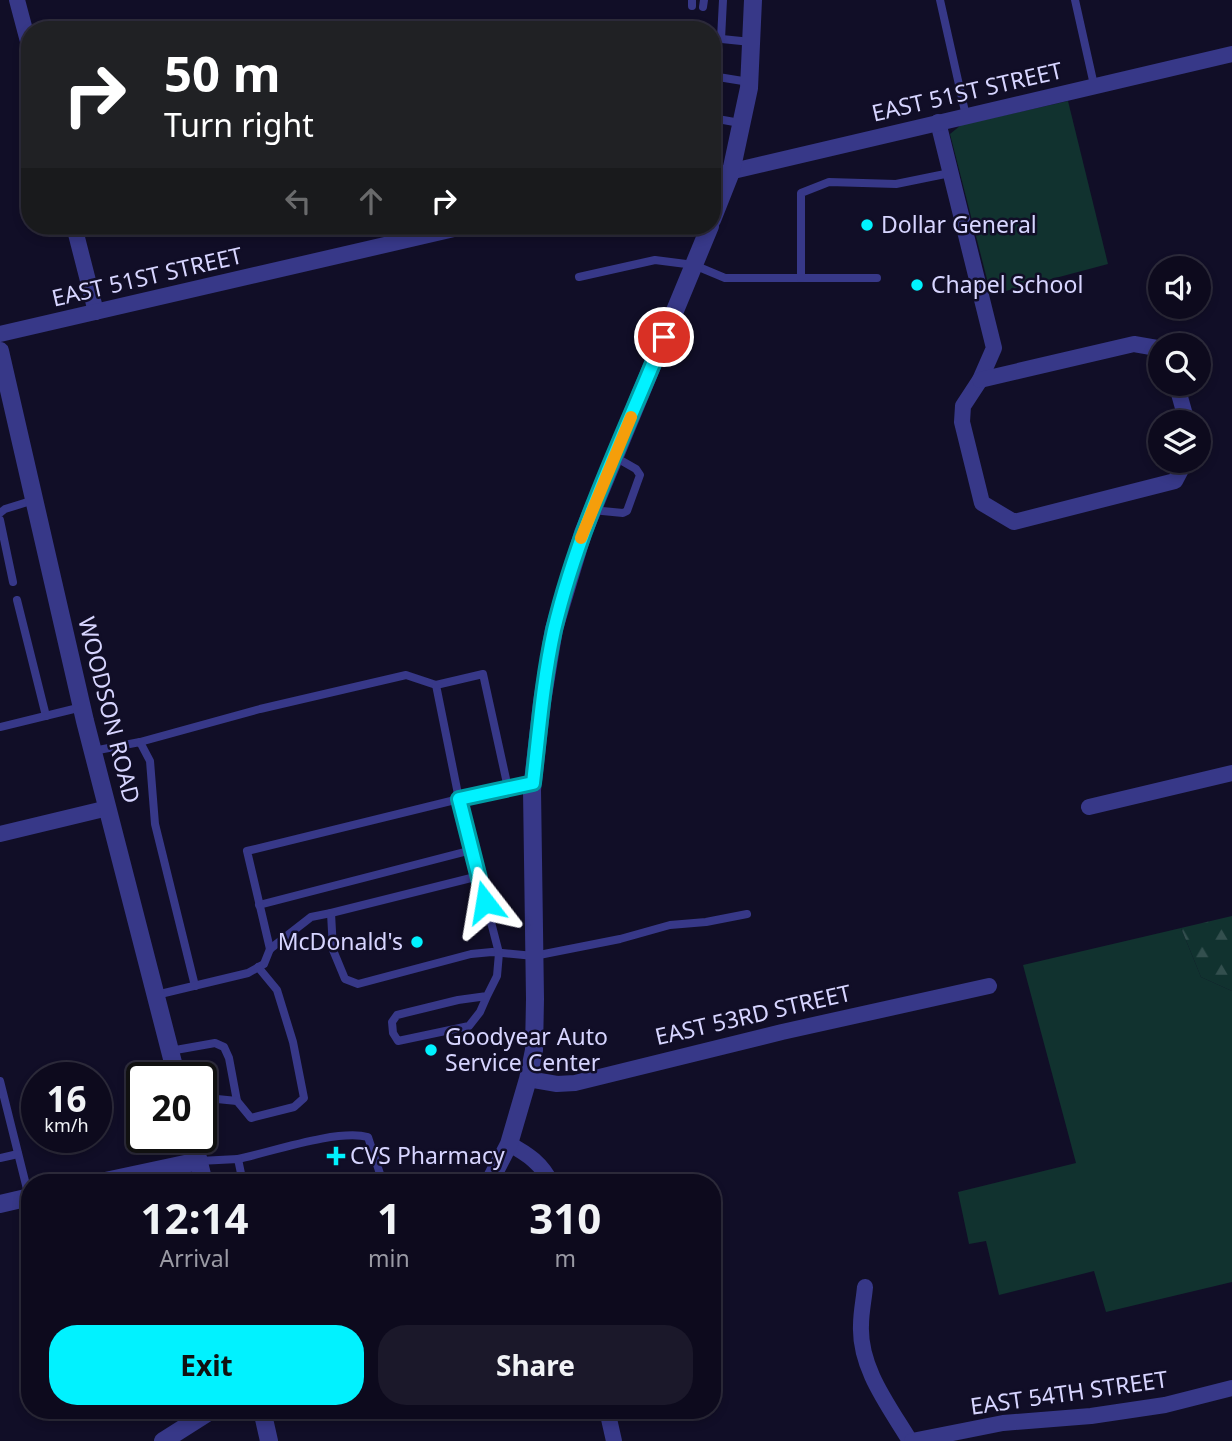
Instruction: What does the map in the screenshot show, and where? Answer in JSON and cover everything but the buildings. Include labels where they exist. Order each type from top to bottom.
[{"type":"street","points":[[18,0],[23,21]]},
{"type":"street","points":[[721,198],[732,172],[749,82],[753,0]]},
{"type":"street","name":"EAST 51ST STREET","points":[[721,174],[1232,54]]},
{"type":"street","points":[[938,122],[994,348],[963,406],[962,422],[982,503],[1014,523],[1175,481],[1179,473]]},
{"type":"street","points":[[77,235],[96,312]]},
{"type":"street","name":"EAST 51ST STREET","points":[[0,334],[428,235]]},
{"type":"street","points":[[494,1174],[509,1144],[534,1049],[536,999],[533,783],[554,629],[583,533],[706,235]]},
{"type":"street","points":[[979,380],[1134,344],[1148,346]]},
{"type":"street","name":"WOODSON ROAD","points":[[0,351],[82,707],[173,1062]]},
{"type":"street","points":[[1089,807],[1232,773]]},
{"type":"street","points":[[0,834],[108,808]]},
{"type":"street","name":"EAST 53RD STREET","points":[[528,1079],[557,1084],[575,1083],[782,1032],[989,986]]},
{"type":"street","points":[[509,1144],[525,1153],[546,1174]]},
{"type":"street","points":[[197,1153],[202,1174]]},
{"type":"street","points":[[138,1174],[199,1161]]},
{"type":"street","points":[[0,1204],[21,1199]]},
{"type":"street","points":[[865,1287],[860,1327],[866,1361],[877,1386],[911,1441]]},
{"type":"street","name":"EAST 54TH STREET","points":[[911,1441],[1003,1423],[1091,1416],[1166,1405],[1232,1388]]},
{"type":"street","points":[[163,1441],[198,1419]]},
{"type":"street","points":[[264,1419],[269,1441]]},
{"type":"street","points":[[609,1419],[614,1441]]},
{"type":"lane","points":[[720,21],[723,0]]},
{"type":"lane","points":[[940,0],[966,116]]},
{"type":"lane","points":[[1076,0],[1094,85]]},
{"type":"lane","points":[[721,39],[751,42]]},
{"type":"lane","points":[[721,77],[749,82]]},
{"type":"lane","points":[[721,120],[741,123]]},
{"type":"lane","points":[[801,278],[801,193],[829,182],[896,184],[950,173]]},
{"type":"lane","points":[[579,277],[654,260],[694,265],[725,278],[877,278]]},
{"type":"lane","points":[[593,510],[623,513],[628,511],[640,475],[636,469],[614,457]]},
{"type":"lane","points":[[0,513],[34,500]]},
{"type":"lane","points":[[0,520],[13,582]]},
{"type":"lane","points":[[17,600],[46,716]]},
{"type":"lane","points":[[93,751],[140,742],[260,709],[406,675],[436,685],[483,674],[508,788]]},
{"type":"lane","points":[[436,685],[459,799],[499,953],[497,976],[480,1012],[469,1026],[398,1041],[393,1033],[392,1022],[397,1015],[487,996]]},
{"type":"lane","points":[[0,727],[82,707]]},
{"type":"lane","points":[[140,742],[150,761],[155,824],[195,986]]},
{"type":"lane","points":[[270,949],[247,851],[533,783]]},
{"type":"lane","points":[[259,905],[472,850]]},
{"type":"lane","points":[[156,995],[248,973],[264,964],[270,949],[312,917],[479,876]]},
{"type":"lane","points":[[331,912],[333,950],[345,979],[358,984],[471,954],[534,956],[620,939],[670,925],[706,922],[747,914]]},
{"type":"lane","points":[[170,1051],[215,1043],[224,1047],[229,1058],[237,1101],[251,1118],[294,1107],[304,1098],[293,1042],[277,990],[258,967]]},
{"type":"lane","points":[[0,1081],[4,1116],[23,1174]]},
{"type":"lane","points":[[217,1099],[237,1101]]},
{"type":"lane","points":[[199,1161],[238,1159],[337,1136],[359,1135],[368,1137],[380,1174]]},
{"type":"lane","points":[[0,1158],[18,1154]]},
{"type":"lane","points":[[238,1159],[241,1174]]},
{"type":"green space","points":[[1068,101],[1108,264],[991,295],[950,134],[961,125]]},
{"type":"green space","points":[[1232,916],[1232,991],[1201,977],[1181,928]]},
{"type":"green space","points":[[1181,928],[1201,977],[1232,991],[1232,1282],[1106,1312],[1094,1271],[999,1295],[986,1241],[969,1244],[958,1192],[1076,1163],[1023,965]]},
{"type":"slow traffic","points":[[581,538],[631,417]]},
{"type":"place","name":"Dollar General","points":[[867,225]]},
{"type":"place","name":"Chapel School","points":[[917,285]]},
{"type":"place","name":"McDonald's","points":[[417,942]]},
{"type":"place","name":"Goodyear Auto Service Center","points":[[431,1050]]},
{"type":"place","name":"CVS Pharmacy","points":[[336,1156]]},
{"type":"route","points":[[485,902],[459,799],[533,783],[554,629],[583,533],[664,337]]}]
